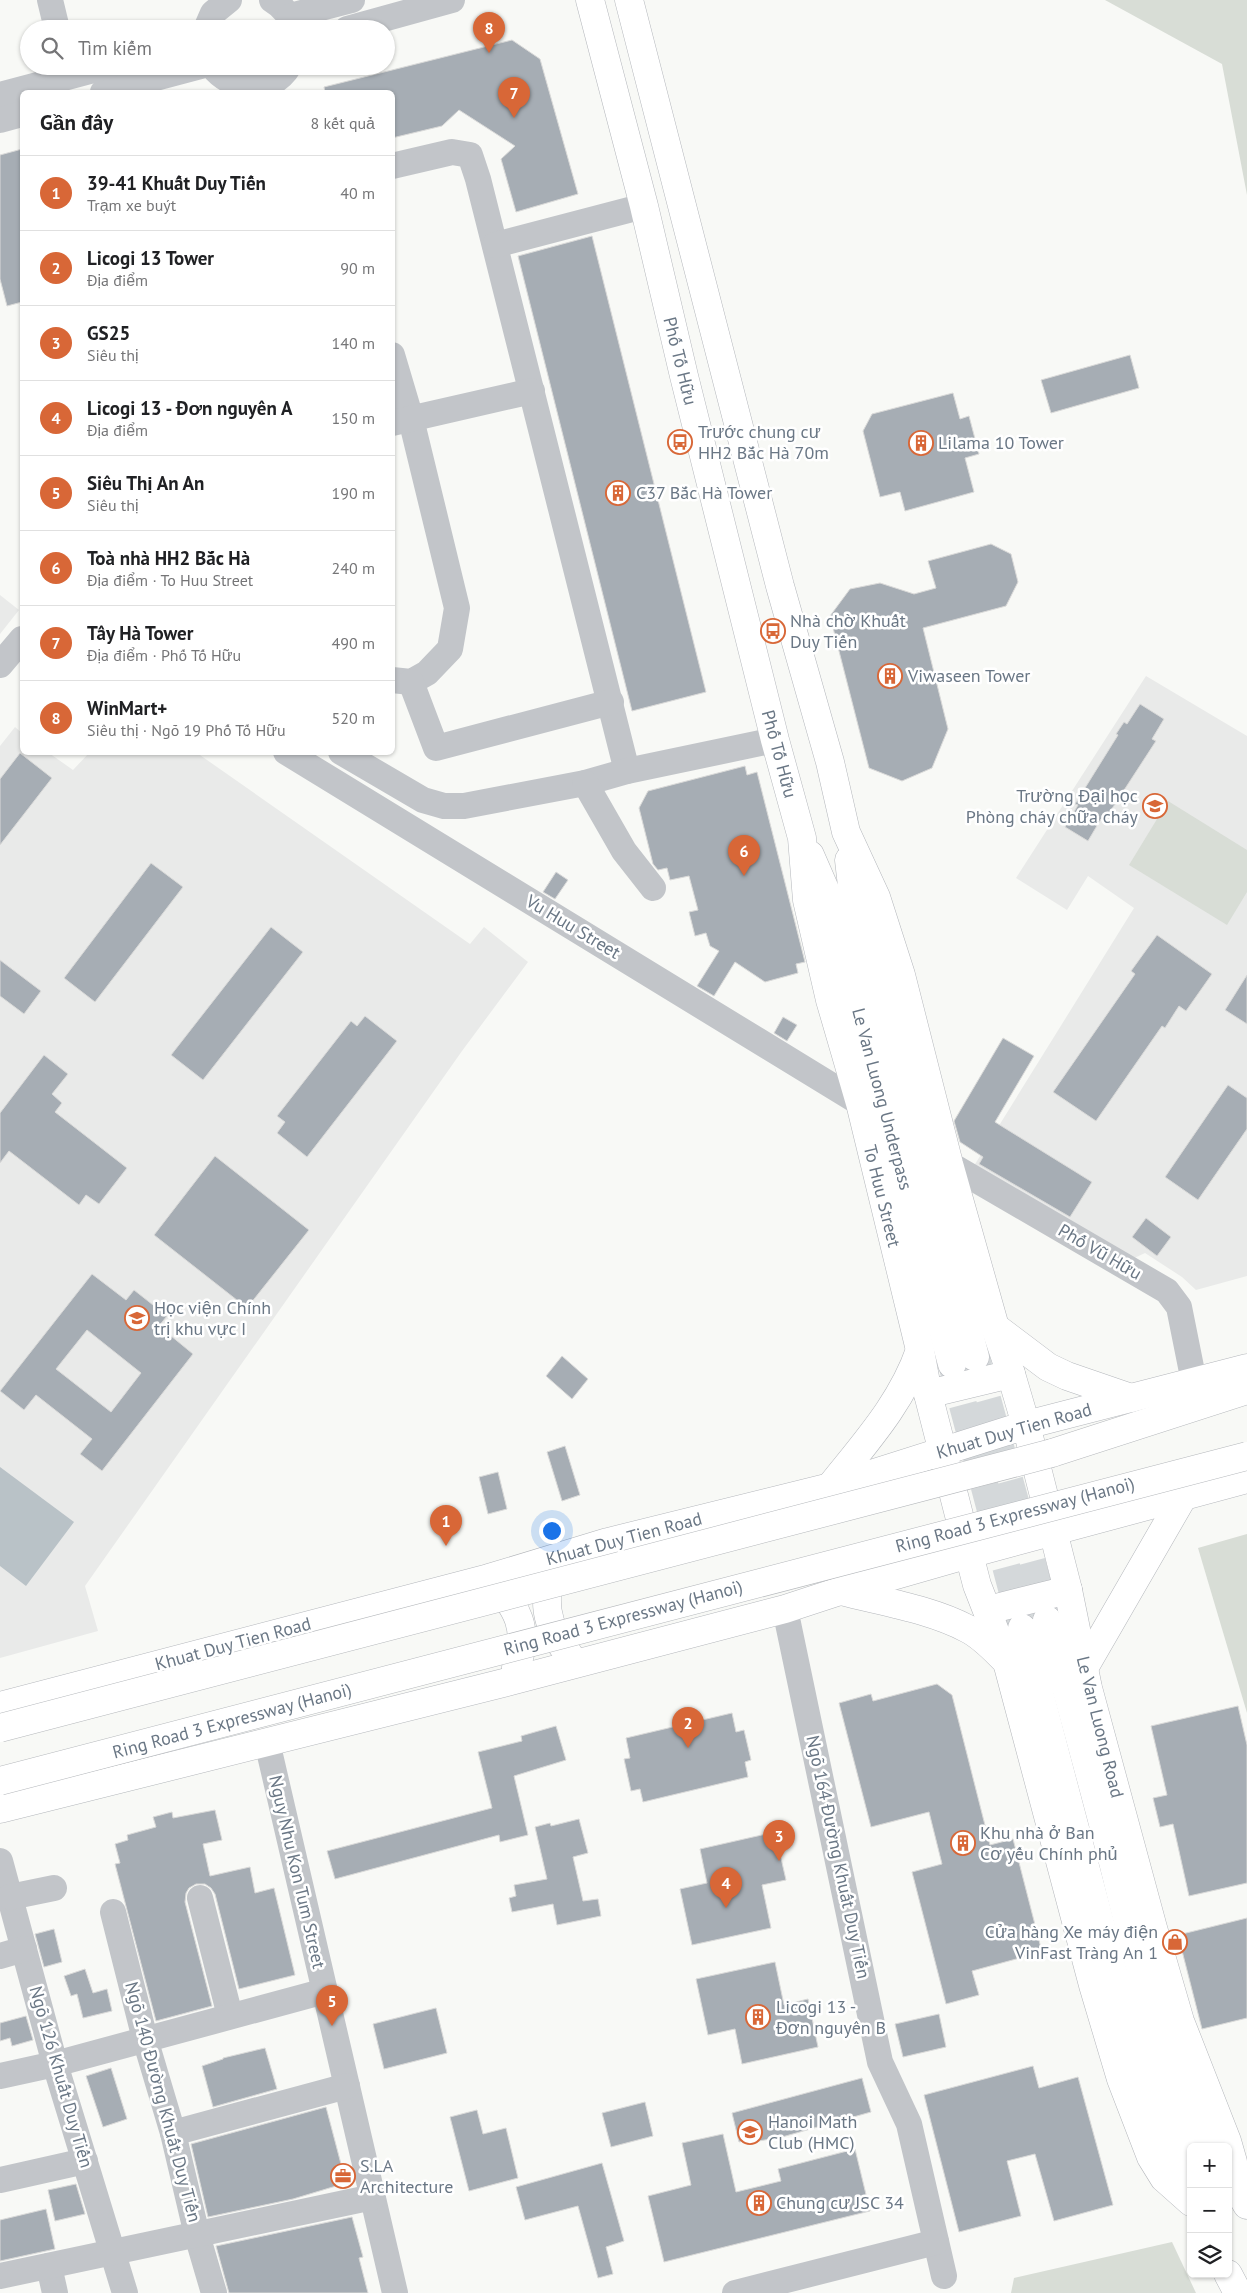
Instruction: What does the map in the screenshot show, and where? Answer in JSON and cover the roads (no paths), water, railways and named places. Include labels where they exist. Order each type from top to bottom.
[{"type":"main road","name":"Phố Tố Hữu","points":[[590,0],[644,206],[684,376],[775,740],[802,838]]},
{"type":"main road","points":[[629,0],[780,586],[830,762],[846,832],[876,897],[901,974],[949,1164],[995,1327],[1026,1425],[1052,1531]]},
{"type":"main road","name":"Le Van Luong Underpass","points":[[802,838],[827,894],[964,1361],[852,886],[846,832]]},
{"type":"main road","name":"To Huu Street","points":[[802,838],[807,900],[830,1000],[860,1103],[920,1350],[928,1394],[968,1554]]},
{"type":"main road","points":[[995,1327],[1048,1367],[1067,1376],[1131,1398]]},
{"type":"main road","points":[[830,1487],[888,1413],[912,1372],[920,1350]]},
{"type":"main road","name":"Khuat Duy Tien Road","points":[[0,1706],[489,1578],[608,1542],[830,1487],[1026,1425],[1247,1368]]},
{"type":"main road","points":[[928,1394],[1011,1374]]},
{"type":"main road","points":[[1052,1453],[1247,1390]]},
{"type":"main road","points":[[0,1728],[1247,1403]]},
{"type":"main road","name":"Ring Road 3 Expressway (Hanoi)","points":[[0,1781],[1247,1456]]},
{"type":"main road","points":[[0,1809],[511,1681],[785,1609],[968,1554],[1247,1479]]},
{"type":"main road","points":[[1084,1668],[1184,1495]]},
{"type":"main road","name":"Le Van Luong Road","points":[[1052,1531],[1068,1590],[1084,1668],[1153,1928],[1180,2021],[1227,2141],[1233,2162],[1237,2190]]},
{"type":"main road","points":[[968,1554],[977,1585],[1007,1662],[1090,1976],[1121,2079],[1151,2157],[1164,2178],[1187,2198]]},
{"type":"main road","points":[[552,1558],[546,1597],[548,1620],[558,1641],[575,1663]]},
{"type":"main road","points":[[489,1578],[505,1593],[517,1613],[522,1630],[521,1654],[511,1681]]},
{"type":"main road","points":[[988,1610],[1068,1590]]},
{"type":"main road","points":[[840,1591],[917,1611],[970,1629],[987,1642],[1007,1662]]},
{"type":"main road","points":[[1187,2177],[1158,2106],[1114,1976],[1035,1624],[1092,1780],[1141,1972],[1179,2087],[1204,2143]]},
{"type":"main road","points":[[1230,2278],[1238,2293]]},
{"type":"street","points":[[50,0],[56,20]]},
{"type":"street","points":[[210,20],[213,13],[230,0]]},
{"type":"street","points":[[286,15],[352,0]]},
{"type":"street","points":[[380,20],[452,0]]},
{"type":"street","points":[[111,90],[167,75]]},
{"type":"street","points":[[221,75],[227,81],[251,88],[264,86],[280,75]]},
{"type":"street","points":[[21,90],[71,78]]},
{"type":"street","points":[[0,95],[20,90]]},
{"type":"street","points":[[0,120],[20,115]]},
{"type":"street","points":[[395,165],[452,152],[470,155],[495,245],[627,771]]},
{"type":"street","points":[[495,245],[644,206]]},
{"type":"street","points":[[395,375],[402,421],[457,608],[450,649],[427,672],[402,681],[436,748],[610,702]]},
{"type":"street","points":[[402,421],[532,391]]},
{"type":"street","points":[[0,665],[20,641]]},
{"type":"street","points":[[346,755],[423,800],[444,806],[464,806],[586,783],[627,771],[775,740]]},
{"type":"street","name":"Vu Huu Street","points":[[291,755],[860,1103]]},
{"type":"street","points":[[586,783],[624,851],[652,888]]},
{"type":"street","name":"Phố Vũ Hữu","points":[[949,1164],[1167,1291],[1179,1307],[1194,1382]]},
{"type":"street","name":"Ngõ 164 Đường Khuất Duy Tiến","points":[[785,1609],[880,2062],[909,2124],[944,2276]]},
{"type":"street","name":"Nguy Nhu Kon Tum Street","points":[[267,1742],[395,2293]]},
{"type":"street","name":"Ngõ 126 Khuất Duy Tiến","points":[[0,1860],[10,1897],[12,1952],[55,2064],[125,2293]]},
{"type":"street","points":[[10,1897],[54,1888]]},
{"type":"street","points":[[200,1898],[230,2016]]},
{"type":"street","name":"Ngõ 140 Đường Khuất Duy Tiến","points":[[113,1912],[145,2040],[173,2132],[214,2293]]},
{"type":"street","points":[[0,2076],[55,2064],[325,1991]]},
{"type":"street","points":[[173,2132],[346,2086]]},
{"type":"street","points":[[0,2180],[85,2161]]},
{"type":"street","points":[[0,2276],[373,2197]]},
{"type":"street","points":[[735,2293],[936,2242]]},
{"type":"street","points":[[49,2266],[55,2293]]},
{"type":"tunnel","points":[[976,1359],[1047,1619]]},
{"type":"tunnel","points":[[952,1364],[1022,1626]]},
{"type":"place","name":"WinMart+","points":[[489,53]]},
{"type":"place","name":"Tây Hà Tower","points":[[514,118]]},
{"type":"place","name":"Trước chung cư HH2 Bắc Hà 70m","points":[[680,442]]},
{"type":"place","name":"Lilama 10 Tower","points":[[921,443]]},
{"type":"place","name":"C37 Bắc Hà Tower","points":[[618,493]]},
{"type":"place","name":"Nhà chờ Khuất Duy Tiến","points":[[773,631]]},
{"type":"place","name":"Viwaseen Tower","points":[[890,676]]},
{"type":"place","name":"Trường Đại học Phòng cháy chữa cháy","points":[[1155,806]]},
{"type":"place","name":"Toà nhà HH2 Bắc Hà","points":[[744,876]]},
{"type":"place","name":"Học viện Chính trị khu vực I","points":[[137,1318]]},
{"type":"place","name":"39-41 Khuất Duy Tiến","points":[[446,1546]]},
{"type":"place","name":"Licogi 13 Tower","points":[[688,1748]]},
{"type":"place","name":"Khu nhà ở Ban Cơ yếu Chính phủ","points":[[963,1843]]},
{"type":"place","name":"GS25","points":[[779,1861]]},
{"type":"place","name":"Licogi 13 - Đơn nguyên A","points":[[726,1908]]},
{"type":"place","name":"Cửa hàng Xe máy điện VinFast Tràng An 1","points":[[1175,1942]]},
{"type":"place","name":"Licogi 13 - Đơn nguyên B","points":[[758,2017]]},
{"type":"place","name":"Siêu Thị An An","points":[[332,2026]]},
{"type":"place","name":"Hanoi Math Club (HMC)","points":[[750,2132]]},
{"type":"place","name":"S.LA Architecture","points":[[343,2176]]},
{"type":"place","name":"Chung cư JSC 34","points":[[759,2203]]}]
